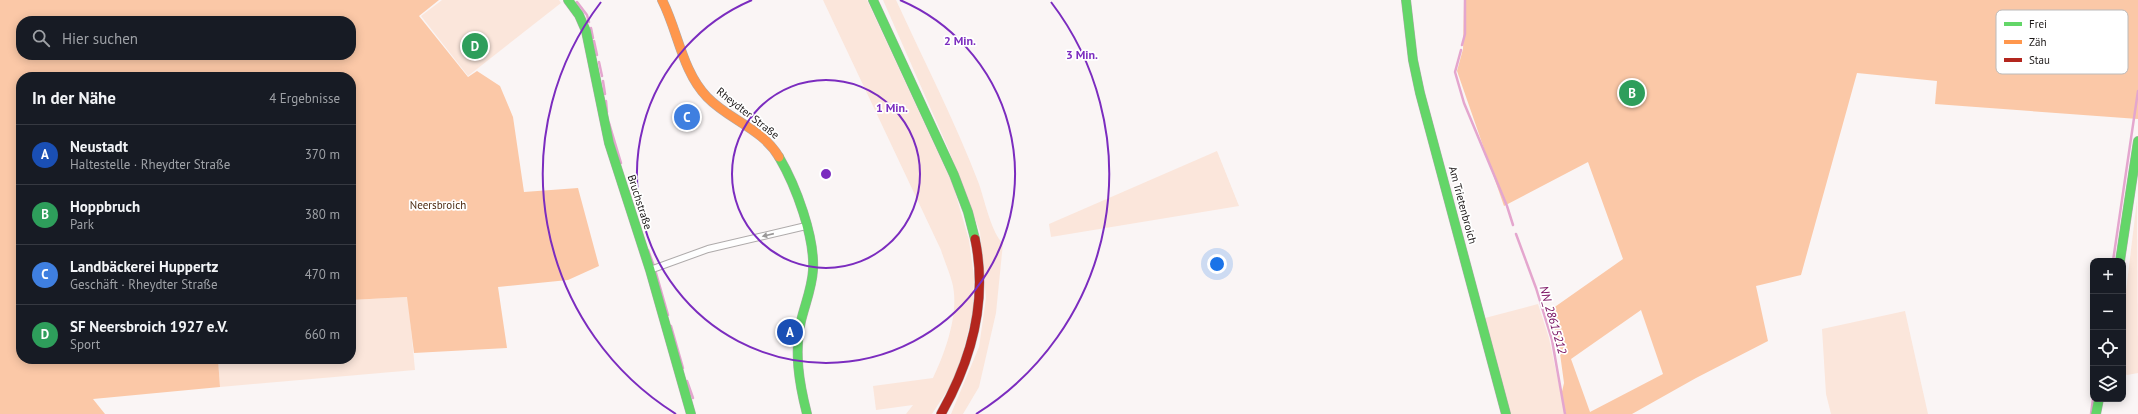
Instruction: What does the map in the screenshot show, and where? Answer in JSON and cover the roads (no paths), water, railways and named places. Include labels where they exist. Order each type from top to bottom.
[{"type":"street","name":"Bruchstraße","points":[[568,0],[581,19],[586,31],[609,143],[650,270],[691,414]]},
{"type":"street","name":"Rheydter Straße","points":[[662,0],[697,84],[713,101],[774,148],[788,177],[806,226],[812,246],[814,274],[800,323],[798,354],[799,379],[807,414]]},
{"type":"street","points":[[874,0],[957,182],[968,212],[976,242],[980,287],[975,329],[960,378],[940,414]]},
{"type":"street","name":"Am Trietenbroich","points":[[1406,0],[1413,60],[1420,93],[1506,414]]},
{"type":"street","points":[[2120,258],[2138,140]]},
{"type":"street","points":[[650,270],[716,247],[806,226]]},
{"type":"street","points":[[2096,414],[2098,402]]},
{"type":"waterway","name":"NN_28615212","points":[[1462,45],[1465,34],[1465,0]]},
{"type":"waterway","points":[[577,2],[587,15],[589,22]]},
{"type":"waterway","points":[[591,28],[593,38]]},
{"type":"waterway","points":[[594,41],[597,55]]},
{"type":"waterway","name":"NN_28615212","points":[[1461,50],[1455,72],[1464,103],[1507,206],[1513,225]]},
{"type":"waterway","points":[[599,62],[602,76]]},
{"type":"waterway","points":[[603,81],[605,94]]},
{"type":"waterway","points":[[2113,258],[2138,91]]},
{"type":"waterway","points":[[606,101],[607,112]]},
{"type":"waterway","points":[[609,123],[621,163]]},
{"type":"waterway","points":[[628,189],[632,204]]},
{"type":"waterway","name":"NN_28615212","points":[[1516,234],[1536,288],[1552,340],[1565,414]]},
{"type":"waterway","points":[[648,250],[654,266]]},
{"type":"waterway","points":[[656,273],[668,315]]},
{"type":"waterway","points":[[671,326],[683,368]]},
{"type":"waterway","points":[[687,381],[693,398]]},
{"type":"waterway","points":[[2091,414],[2093,402]]},
{"type":"place","name":"SF Neersbroich 1927 e.V.","points":[[475,46]]},
{"type":"place","name":"Hoppbruch","points":[[1632,93]]},
{"type":"place","name":"Landbäckerei Huppertz","points":[[687,117]]},
{"type":"place","name":"Neustadt","points":[[790,332]]},
{"type":"park label","name":"Neersbroich","points":[[438,205]]}]
